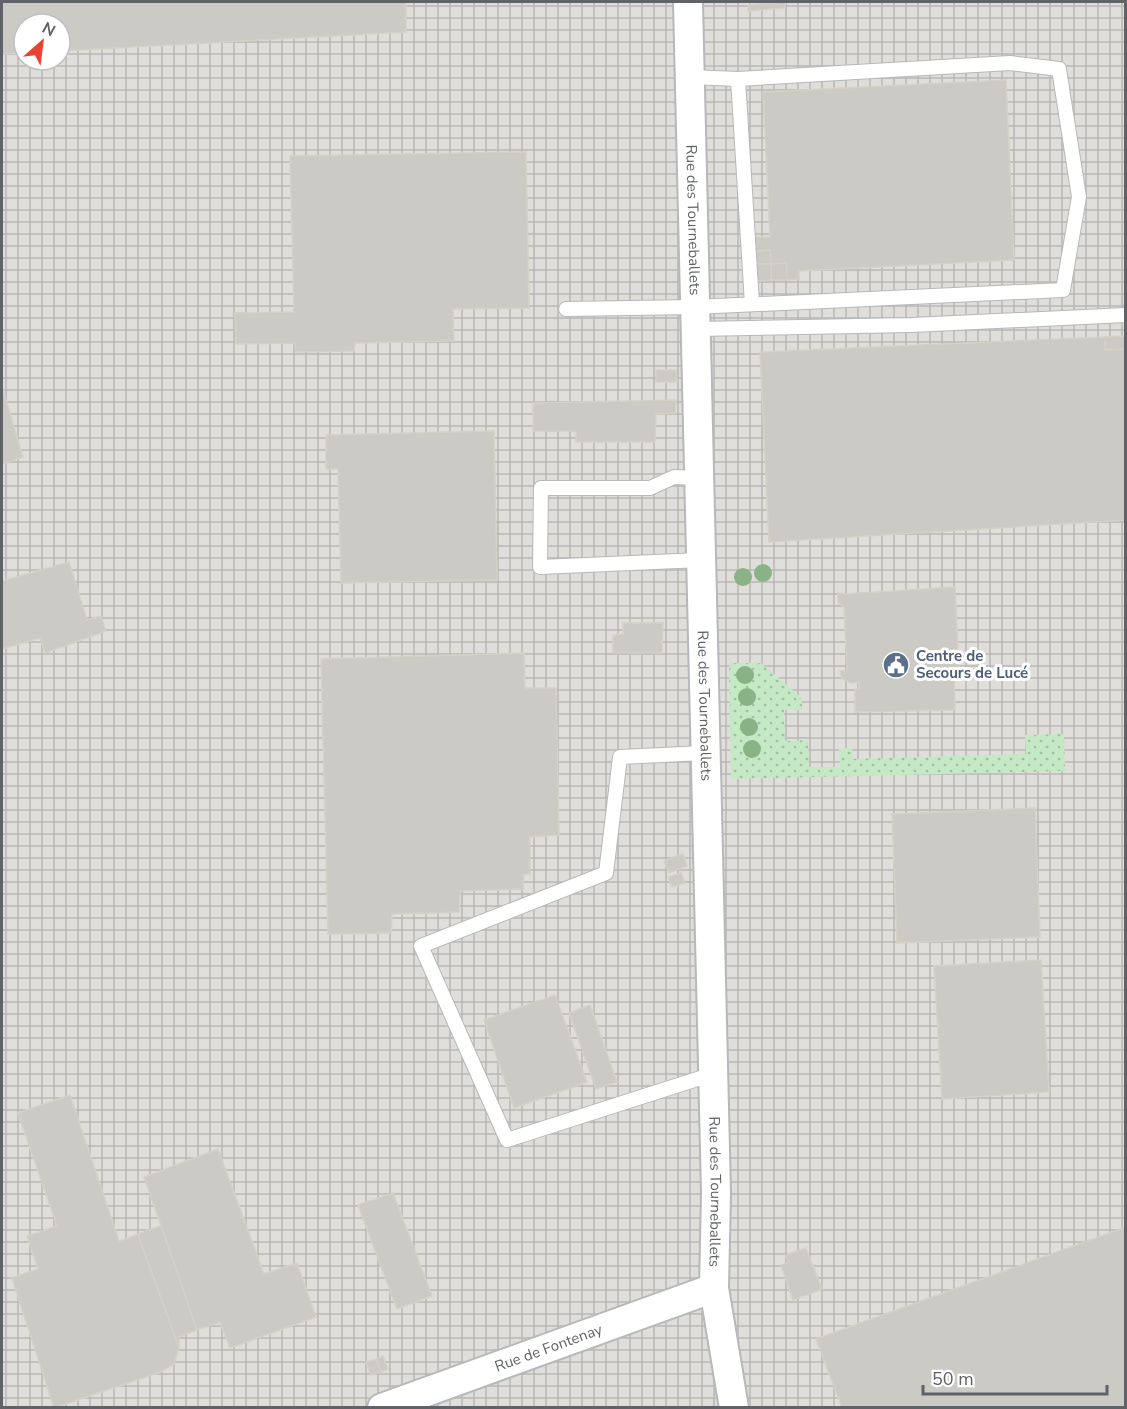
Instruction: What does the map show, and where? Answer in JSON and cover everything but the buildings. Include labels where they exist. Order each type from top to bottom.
[{"type":"street","name":"Rue des Tourneballets","points":[[688,2],[716,1193],[714,1288],[734,1407]]},
{"type":"street","name":"Rue de Fontenay","points":[[382,1407],[714,1288]]},
{"type":"lane","points":[[690,77],[738,79],[1010,63],[1059,69],[1079,197],[1063,290],[752,304],[695,318]]},
{"type":"lane","points":[[738,79],[752,304]]},
{"type":"lane","points":[[566,309],[695,318],[912,325],[1125,315]]},
{"type":"lane","points":[[699,478],[674,477],[650,488],[542,488],[540,567],[701,560]]},
{"type":"lane","points":[[705,753],[620,757],[606,873],[421,946],[507,1140],[713,1074]]},
{"type":"shaded area","points":[[2,2],[1125,2],[1125,1407],[2,1407]]},
{"type":"green space","points":[[729,663],[761,663],[802,698],[802,710],[784,710],[785,741],[808,740],[809,767],[840,767],[839,749],[852,748],[853,759],[1026,754],[1025,735],[1064,734],[1065,771],[731,779]]},
{"type":"place","name":"Centre de Secours de Lucé","points":[[896,665]]}]
